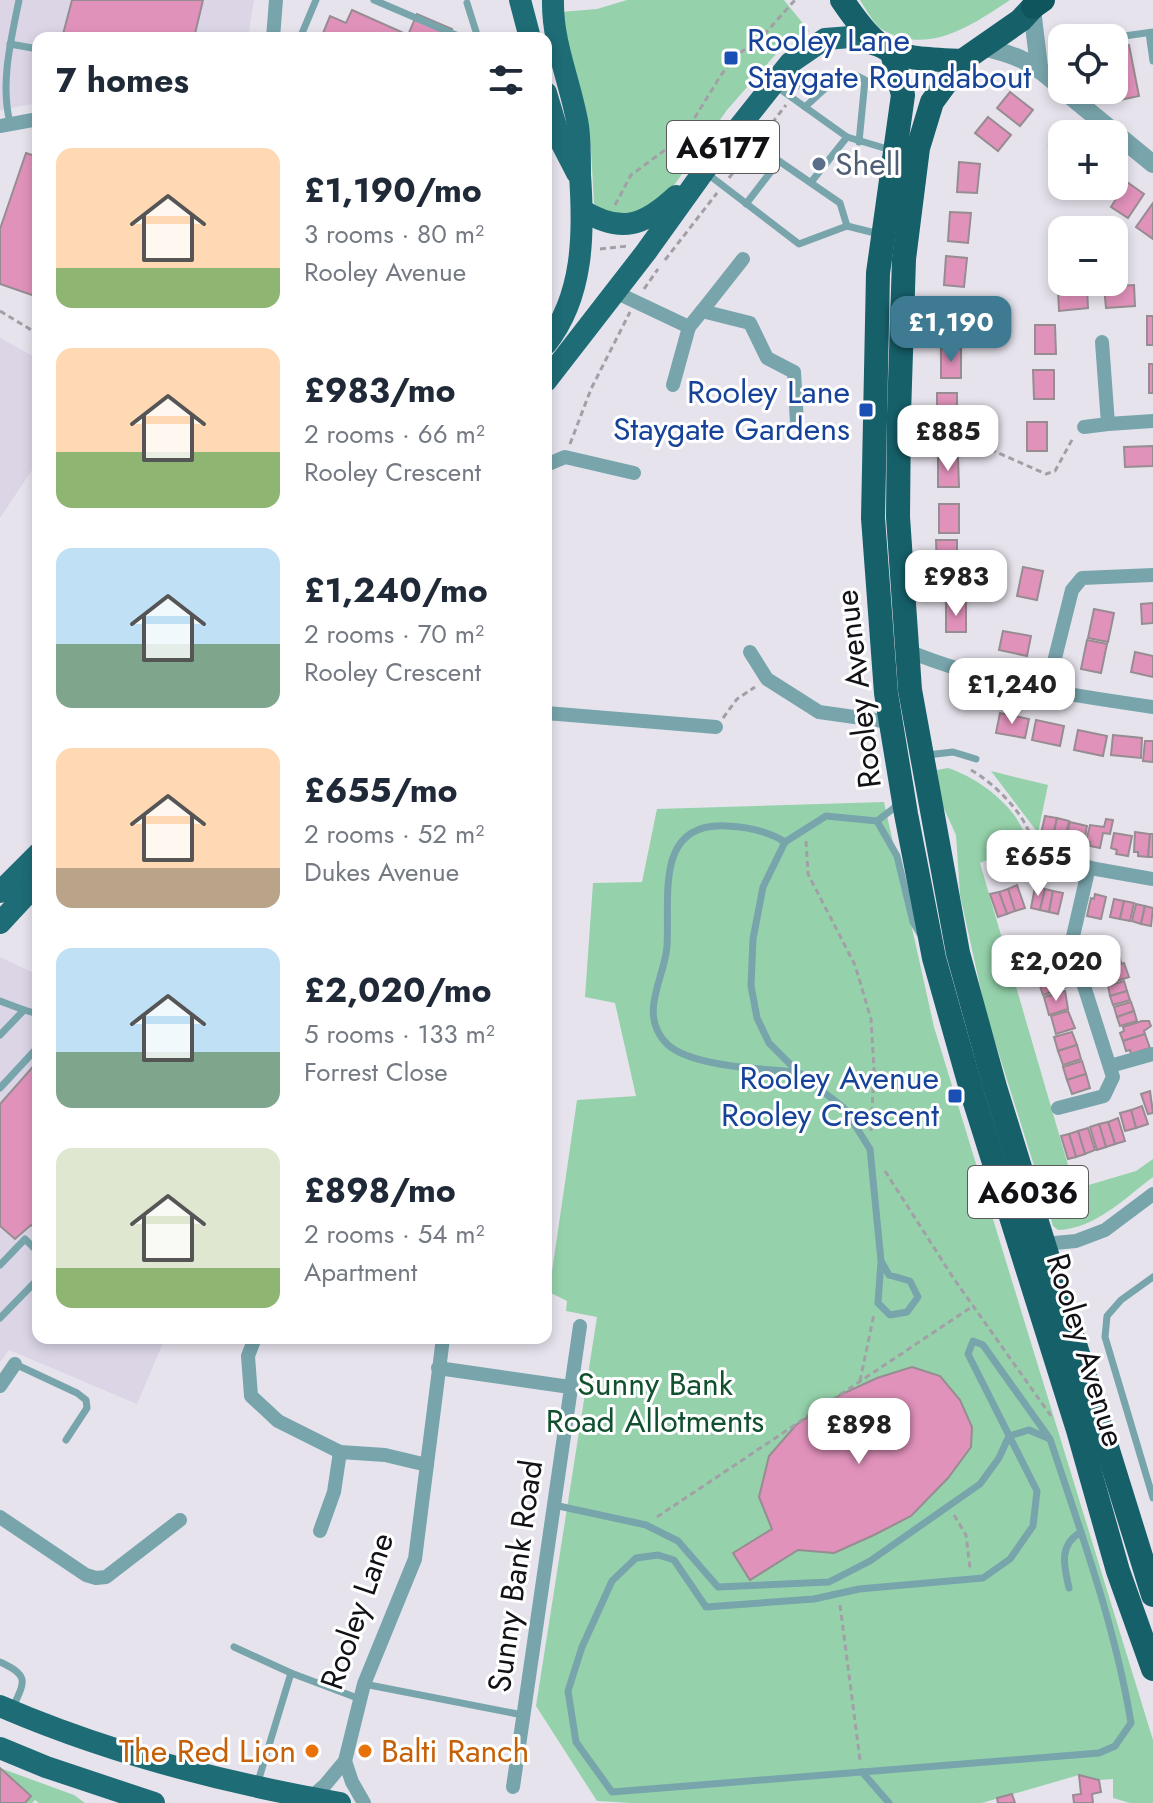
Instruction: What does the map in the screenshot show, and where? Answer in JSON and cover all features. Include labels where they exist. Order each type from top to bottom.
[{"type":"highway","points":[[842,0],[886,50]]},
{"type":"highway","name":"Rooley Avenue","points":[[1036,4],[1021,20],[972,54],[932,102],[918,148],[904,259],[899,414],[898,517],[910,690],[958,953],[995,1087],[1153,1595]]},
{"type":"highway","name":"A6177","points":[[886,50],[915,58],[972,54]]},
{"type":"highway","name":"Rooley Avenue","points":[[886,50],[903,95],[878,273],[873,518],[890,722],[934,958],[973,1096],[1078,1430],[1099,1548],[1153,1669]]},
{"type":"main road","points":[[520,0],[528,32]]},
{"type":"main road","points":[[552,336],[571,298],[581,247],[582,210],[578,126],[558,50],[553,0]]},
{"type":"main road","name":"A6177","points":[[552,375],[704,171],[790,63],[825,39],[851,37],[886,50]]},
{"type":"main road","points":[[552,113],[560,140],[581,181]]},
{"type":"main road","points":[[582,210],[608,223],[622,225],[644,221],[661,210],[704,171]]},
{"type":"main road","points":[[3,881],[32,859]]},
{"type":"main road","points":[[0,923],[32,888]]},
{"type":"main road","points":[[6,1708],[47,1726],[139,1757],[257,1787],[340,1803]]},
{"type":"main road","points":[[0,1748],[117,1797],[154,1803]]},
{"type":"street","points":[[273,32],[276,0]]},
{"type":"street","points":[[1036,4],[1039,67]]},
{"type":"street","points":[[972,54],[1020,57],[1048,75]]},
{"type":"street","points":[[1081,104],[1153,164]]},
{"type":"street","points":[[5,125],[32,120]]},
{"type":"street","points":[[673,385],[689,327],[743,259]]},
{"type":"street","points":[[615,292],[689,327]]},
{"type":"street","points":[[702,311],[750,323],[767,358],[794,372],[797,423]]},
{"type":"street","points":[[1102,342],[1108,424]]},
{"type":"street","points":[[1084,427],[1153,421]]},
{"type":"street","points":[[552,462],[565,457],[634,473]]},
{"type":"street","points":[[1047,690],[1072,590],[1082,578],[1153,575]]},
{"type":"street","points":[[908,651],[947,667],[1005,683],[1153,707]]},
{"type":"street","points":[[750,652],[767,679],[819,712],[890,722]]},
{"type":"street","points":[[552,713],[716,727]]},
{"type":"street","points":[[1028,857],[1153,879]]},
{"type":"street","points":[[1058,1108],[1104,1096],[1113,1077],[1071,945],[1089,867]]},
{"type":"street","points":[[1110,1066],[1153,1054]]},
{"type":"street","points":[[1044,1244],[1076,1241],[1105,1230],[1153,1194]]},
{"type":"street","name":"Sunny Bank Road","points":[[513,1787],[580,1326]]},
{"type":"street","points":[[253,1344],[248,1356],[251,1396],[278,1421],[340,1452],[385,1455],[427,1465]]},
{"type":"street","name":"Rooley Lane","points":[[310,1798],[345,1761],[362,1692],[415,1559],[442,1344]]},
{"type":"street","points":[[0,1386],[15,1364]]},
{"type":"street","points":[[438,1368],[570,1387]]},
{"type":"street","points":[[320,1531],[334,1492],[340,1452]]},
{"type":"street","points":[[0,1517],[86,1575],[96,1578],[110,1574],[180,1520]]},
{"type":"street","points":[[345,1761],[364,1803]]},
{"type":"lane","points":[[5,125],[10,44],[19,0]]},
{"type":"lane","points":[[303,32],[316,0]]},
{"type":"lane","points":[[374,0],[449,32]]},
{"type":"lane","points":[[467,3],[476,32]]},
{"type":"lane","points":[[1128,35],[1151,32],[1153,61]]},
{"type":"lane","points":[[10,44],[32,48]]},
{"type":"lane","points":[[805,107],[829,85],[853,74],[865,80],[859,142]]},
{"type":"lane","points":[[772,83],[847,137],[882,150],[897,151]]},
{"type":"lane","points":[[812,181],[847,137]]},
{"type":"lane","points":[[746,204],[779,161],[840,203],[847,226]]},
{"type":"lane","points":[[704,171],[799,244],[847,226],[885,235]]},
{"type":"lane","points":[[921,756],[953,752],[976,759]]},
{"type":"lane","points":[[881,1261],[889,1275],[910,1281],[918,1297],[907,1312],[890,1315],[878,1303],[881,1261],[870,1149],[844,1108],[798,1072],[769,1043],[757,1018],[751,986],[753,939],[763,887],[785,842],[826,816],[877,821],[894,808],[902,792]]},
{"type":"lane","points":[[877,821],[897,856],[913,922],[934,958]]},
{"type":"lane","points":[[785,842],[771,833],[729,826],[706,826],[688,833],[675,849],[668,885],[666,955],[655,987],[654,1022],[668,1045],[696,1058],[732,1066],[798,1072]]},
{"type":"lane","points":[[0,1001],[32,1012]]},
{"type":"lane","points":[[0,1035],[24,1010]]},
{"type":"lane","points":[[0,1088],[32,1053]]},
{"type":"lane","points":[[0,1265],[25,1239],[32,1246]]},
{"type":"lane","points":[[1153,1277],[1121,1300],[1107,1316],[1105,1337],[1153,1498]]},
{"type":"lane","points":[[0,1318],[32,1285]]},
{"type":"lane","points":[[973,1341],[983,1345],[1050,1439],[1081,1532],[1099,1548],[1131,1723],[1115,1746],[1099,1753],[612,1792],[576,1742],[568,1691],[582,1647],[612,1581],[636,1558],[658,1555],[674,1560],[706,1607],[814,1599],[859,1589],[983,1578],[1010,1559],[1033,1526],[1037,1491],[968,1354],[973,1341]]},
{"type":"lane","points":[[15,1364],[86,1400],[87,1408],[66,1440]]},
{"type":"lane","points":[[554,1505],[646,1525],[678,1541],[718,1587],[829,1582],[870,1561],[980,1484],[999,1458],[1009,1436],[1029,1430],[1050,1439]]},
{"type":"lane","points":[[1069,1588],[1063,1563],[1065,1548],[1070,1538],[1081,1532]]},
{"type":"lane","points":[[829,1582],[838,1594]]},
{"type":"lane","points":[[234,1647],[291,1673],[362,1692],[524,1716]]},
{"type":"lane","points":[[0,1662],[18,1670],[21,1676],[19,1693],[6,1708]]},
{"type":"lane","points":[[257,1787],[291,1673]]},
{"type":"lane","points":[[862,1772],[889,1803]]},
{"type":"path","points":[[608,223],[620,192],[631,175],[665,150],[689,127],[737,55],[761,38],[795,0]]},
{"type":"path","points":[[581,247],[597,249],[636,245],[646,252]]},
{"type":"path","points":[[0,311],[32,330]]},
{"type":"path","points":[[899,414],[910,414],[1046,474],[1055,471],[1075,436],[1084,427]]},
{"type":"path","points":[[716,727],[737,699],[767,679]]},
{"type":"path","points":[[964,767],[998,790],[1021,819],[1032,842],[1028,857]]},
{"type":"path","points":[[806,829],[808,874],[855,965],[871,1019],[874,1070],[870,1149],[973,1306],[1053,1418]]},
{"type":"path","points":[[860,1381],[878,1303]]},
{"type":"path","points":[[646,1525],[973,1306]]},
{"type":"path","points":[[949,1505],[966,1535],[971,1579]]},
{"type":"path","points":[[838,1594],[862,1772]]},
{"type":"shaded area","points":[[0,0],[254,0],[249,32],[32,32],[32,104],[0,110]]},
{"type":"shaded area","points":[[0,338],[32,356],[32,470],[0,518]]},
{"type":"shaded area","points":[[0,957],[32,972],[32,1344],[162,1344],[137,1404],[9,1350],[0,1362]]},
{"type":"green space","points":[[627,0],[784,0],[809,31],[789,39],[727,110],[670,191],[647,209],[631,215],[600,212],[594,203],[591,150],[561,12],[597,9]]},
{"type":"green space","points":[[860,0],[1010,0],[950,34],[917,40],[880,28]]},
{"type":"green space","points":[[948,768],[973,779],[997,796],[1016,818],[1027,843],[980,863],[1075,1189],[1136,1171],[1153,1159],[1153,1177],[1109,1211],[1072,1228],[1058,1230],[1053,1226],[986,1013],[960,895],[956,835],[941,802],[937,770]]},
{"type":"green space","points":[[991,771],[1048,785],[1038,833]]},
{"type":"green space","name":"Sunny Bank Road Allotments","points":[[884,802],[934,1027],[1153,1740],[1153,1803],[1130,1803],[1113,1798],[1113,1779],[1099,1780],[1079,1775],[982,1803],[597,1801],[536,1706],[597,1317],[566,1311],[567,1301],[552,1294],[552,1271],[577,1100],[636,1096],[615,1003],[585,997],[593,883],[642,882],[657,809]]},
{"type":"green space","points":[[0,1768],[74,1795],[85,1803],[39,1803],[35,1800],[25,1803],[31,1795]]},
{"type":"building","points":[[72,0],[203,0],[195,32],[64,32]]},
{"type":"building","points":[[352,10],[401,32],[323,32],[330,16],[346,23]]},
{"type":"building","points":[[417,14],[452,29],[451,32],[409,32]]},
{"type":"building","points":[[1128,45],[1139,96],[1128,98]]},
{"type":"building","points":[[1010,92],[1033,110],[1020,126],[997,108]]},
{"type":"building","points":[[988,117],[1011,135],[998,151],[975,133]]},
{"type":"building","points":[[26,153],[32,155],[32,295],[0,284],[0,229]]},
{"type":"building","points":[[959,162],[980,164],[977,193],[957,192]]},
{"type":"building","points":[[1128,183],[1144,194],[1128,218],[1111,207],[1115,200],[1128,200]]},
{"type":"building","points":[[1153,203],[1153,239],[1136,227]]},
{"type":"building","points":[[950,212],[971,213],[968,243],[948,241]]},
{"type":"building","points":[[946,256],[967,258],[964,287],[944,285]]},
{"type":"building","points":[[1128,285],[1134,285],[1135,306],[1106,308],[1105,296],[1128,296]]},
{"type":"building","points":[[1058,296],[1087,296],[1088,308],[1059,311]]},
{"type":"building","points":[[945,305],[965,306],[963,335],[942,334]]},
{"type":"building","points":[[1147,316],[1153,316],[1153,345],[1147,345]]},
{"type":"building","points":[[1035,325],[1055,325],[1056,354],[1035,354]]},
{"type":"building","points":[[941,349],[961,349],[961,378],[941,378]]},
{"type":"building","points":[[1149,364],[1153,364],[1153,393],[1149,393]]},
{"type":"building","points":[[1033,370],[1054,370],[1054,399],[1034,399]]},
{"type":"building","points":[[937,393],[957,393],[957,422],[937,422]]},
{"type":"building","points":[[1027,422],[1047,422],[1047,451],[1027,451]]},
{"type":"building","points":[[1153,446],[1153,466],[1125,467],[1124,447]]},
{"type":"building","points":[[938,458],[958,458],[959,487],[938,487]]},
{"type":"building","points":[[939,504],[959,504],[959,533],[939,533]]},
{"type":"building","points":[[936,540],[957,540],[957,569],[937,569]]},
{"type":"building","points":[[1023,567],[1043,571],[1037,600],[1017,596]]},
{"type":"building","points":[[946,603],[966,603],[966,632],[946,632]]},
{"type":"building","points":[[1153,603],[1153,623],[1142,624],[1141,604]]},
{"type":"building","points":[[1094,609],[1114,613],[1108,642],[1088,638]]},
{"type":"building","points":[[1003,631],[1031,636],[1027,656],[999,650]]},
{"type":"building","points":[[1087,640],[1107,644],[1101,673],[1081,669]]},
{"type":"building","points":[[1135,652],[1153,656],[1153,677],[1131,672]]},
{"type":"building","points":[[1000,713],[1029,719],[1025,738],[996,733]]},
{"type":"building","points":[[1036,720],[1064,726],[1060,746],[1032,740]]},
{"type":"building","points":[[1078,730],[1107,736],[1103,756],[1074,750]]},
{"type":"building","points":[[1113,735],[1142,738],[1141,758],[1111,755]]},
{"type":"building","points":[[1145,741],[1153,741],[1153,762],[1143,761]]},
{"type":"building","points":[[1045,816],[1057,818],[1053,837],[1041,834]]},
{"type":"building","points":[[1057,818],[1069,821],[1065,839],[1053,837]]},
{"type":"building","points":[[1106,819],[1113,820],[1110,834],[1103,833],[1100,848],[1090,846],[1090,842],[1086,842],[1090,825],[1104,827]]},
{"type":"building","points":[[1070,822],[1087,826],[1084,842],[1078,841],[1077,845],[1065,842]]},
{"type":"building","points":[[1135,832],[1150,834],[1148,857],[1138,856],[1138,852],[1134,852]]},
{"type":"building","points":[[1114,833],[1132,836],[1128,856],[1116,854],[1117,850],[1111,848]]},
{"type":"building","points":[[1150,834],[1153,834],[1153,857],[1148,857]]},
{"type":"building","points":[[1017,885],[1025,908],[1015,911],[1008,889]]},
{"type":"building","points":[[1035,887],[1045,889],[1040,910],[1031,908]]},
{"type":"building","points":[[1008,889],[1015,911],[1007,914],[999,892]]},
{"type":"building","points":[[1045,889],[1053,891],[1049,912],[1040,910]]},
{"type":"building","points":[[1053,891],[1063,893],[1058,914],[1049,912]]},
{"type":"building","points":[[999,892],[1007,914],[998,917],[990,894]]},
{"type":"building","points":[[1095,894],[1106,897],[1101,919],[1087,916]]},
{"type":"building","points":[[1114,899],[1124,901],[1120,919],[1110,917]]},
{"type":"building","points":[[1124,901],[1134,903],[1130,921],[1120,919]]},
{"type":"building","points":[[1136,904],[1145,906],[1141,924],[1132,921]]},
{"type":"building","points":[[1145,906],[1153,908],[1151,926],[1141,924]]},
{"type":"building","points":[[1048,938],[1048,949],[1044,949],[1044,953],[1026,954],[1025,939]]},
{"type":"building","points":[[1117,948],[1121,962],[1104,968],[1103,963],[1100,965],[1096,955]]},
{"type":"building","points":[[1048,956],[1052,970],[1034,976],[1030,961]]},
{"type":"building","points":[[1124,963],[1129,977],[1110,983],[1109,979],[1104,980],[1102,974],[1107,973],[1105,969]]},
{"type":"building","points":[[1056,972],[1064,988],[1043,995],[1037,977]]},
{"type":"building","points":[[1124,981],[1127,991],[1110,996],[1108,986]]},
{"type":"building","points":[[1065,991],[1068,1009],[1049,1015],[1044,997]]},
{"type":"building","points":[[1127,991],[1130,1000],[1113,1005],[1110,996]]},
{"type":"building","points":[[1131,1002],[1134,1011],[1117,1017],[1114,1007]]},
{"type":"building","points":[[1068,1011],[1075,1028],[1056,1034],[1051,1016]]},
{"type":"building","points":[[1134,1011],[1137,1021],[1120,1026],[1117,1017]]},
{"type":"building","points":[[1149,1021],[1151,1026],[1144,1031],[1145,1034],[1123,1041],[1120,1033],[1124,1031],[1123,1027]]},
{"type":"building","points":[[1072,1032],[1077,1045],[1058,1051],[1054,1037]]},
{"type":"building","points":[[1145,1034],[1150,1048],[1131,1054],[1130,1050],[1126,1051],[1123,1041]]},
{"type":"building","points":[[1077,1045],[1081,1059],[1063,1065],[1058,1051]]},
{"type":"building","points":[[1082,1061],[1086,1074],[1067,1080],[1063,1067]]},
{"type":"building","points":[[32,1068],[32,1226],[15,1239],[0,1226],[0,1104]]},
{"type":"building","points":[[1086,1074],[1090,1088],[1072,1094],[1067,1080]]},
{"type":"building","points":[[1150,1091],[1153,1113],[1148,1114],[1141,1094]]},
{"type":"building","points":[[1142,1106],[1148,1124],[1136,1128],[1131,1110]]},
{"type":"building","points":[[1131,1110],[1136,1128],[1125,1131],[1120,1113]]},
{"type":"building","points":[[1118,1118],[1125,1141],[1115,1144],[1108,1122]]},
{"type":"building","points":[[1108,1122],[1115,1144],[1106,1147],[1099,1124]]},
{"type":"building","points":[[1099,1124],[1106,1147],[1097,1150],[1090,1127]]},
{"type":"building","points":[[1088,1128],[1095,1150],[1085,1154],[1078,1131]]},
{"type":"building","points":[[1078,1131],[1085,1154],[1076,1157],[1069,1134]]},
{"type":"building","points":[[1069,1134],[1076,1157],[1068,1159],[1061,1136]]},
{"type":"building","points":[[912,1367],[940,1376],[960,1400],[972,1427],[971,1447],[948,1478],[911,1516],[834,1553],[798,1550],[750,1580],[733,1553],[772,1529],[759,1497],[769,1456],[796,1425],[840,1395],[877,1378]]},
{"type":"building","points":[[0,1768],[31,1796],[25,1803],[0,1803]]},
{"type":"building","points":[[1079,1775],[1099,1780],[1101,1792],[1092,1794],[1093,1803],[1074,1803],[1073,1795],[1081,1794]]},
{"type":"building","points":[[1012,1794],[1015,1803],[998,1803],[997,1798]]},
{"type":"place","name":"Rooley Lane Staygate Roundabout","points":[[731,58]]},
{"type":"place","name":"Shell","points":[[819,164]]},
{"type":"place","name":"Rooley Lane Staygate Gardens","points":[[866,410]]},
{"type":"place","name":"Rooley Avenue Rooley Crescent","points":[[955,1096]]},
{"type":"place","name":"The Red Lion","points":[[312,1751]]},
{"type":"place","name":"Balti Ranch","points":[[365,1751]]}]
